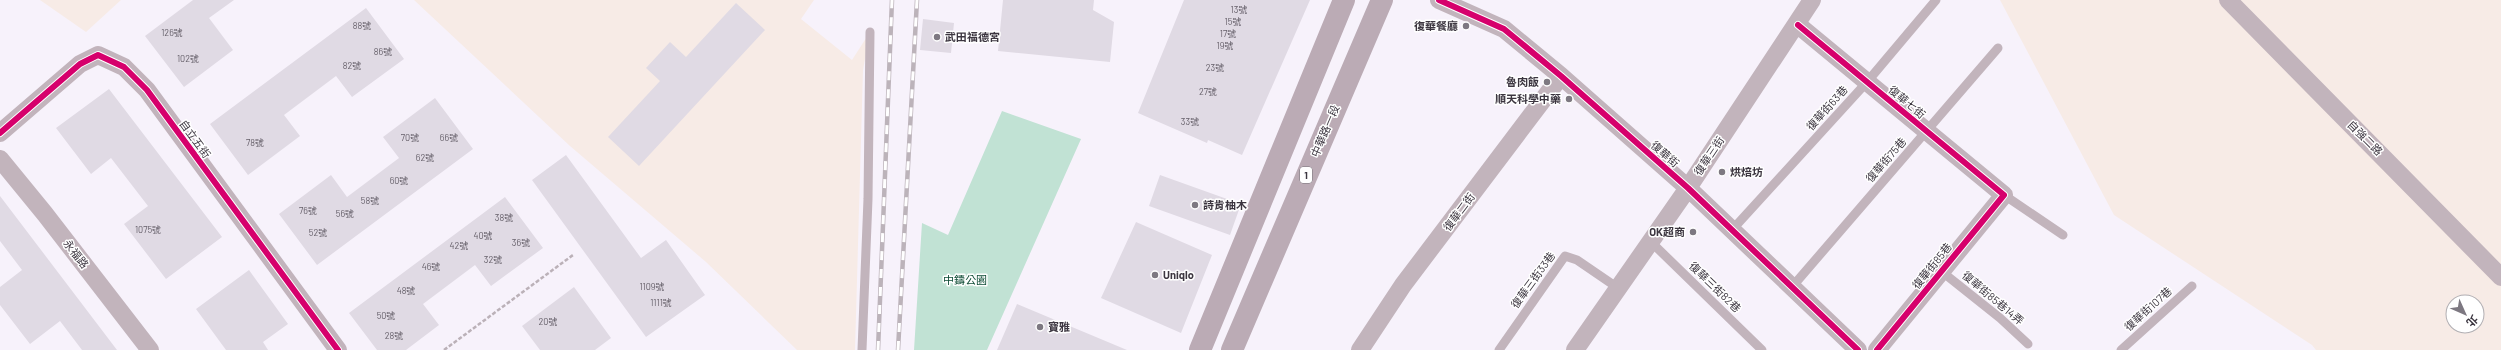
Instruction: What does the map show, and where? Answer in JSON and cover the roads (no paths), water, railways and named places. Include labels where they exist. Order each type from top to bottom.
[{"type":"main road","points":[[1200,350],[1344,0]]},
{"type":"main road","name":"中華路一段","points":[[1232,350],[1382,0]]},
{"type":"street","name":"復華街","points":[[1439,0],[1504,29],[1561,76],[1688,188],[1858,350]]},
{"type":"street","name":"復華三街","points":[[1575,350],[1688,188],[1798,25],[1812,0]]},
{"type":"street","name":"自強二路","points":[[2228,0],[2501,277]]},
{"type":"street","name":"復華七街","points":[[1798,25],[2004,195]]},
{"type":"street","name":"自立五街","points":[[0,133],[86,61],[98,54],[124,67],[147,90],[338,350]]},
{"type":"street","name":"復華二街","points":[[1360,350],[1403,285],[1561,76]]},
{"type":"street","name":"永福路","points":[[0,160],[45,214],[150,350]]},
{"type":"street","name":"復華街85巷","points":[[1877,350],[2004,195]]},
{"type":"lane","name":"復華街63巷","points":[[1732,230],[1867,82],[1936,0]]},
{"type":"lane","points":[[862,350],[868,199],[870,32]]},
{"type":"lane","name":"復華街75巷","points":[[1792,287],[1998,48]]},
{"type":"lane","points":[[2004,195],[2063,235]]},
{"type":"lane","name":"復華三街82巷","points":[[1650,241],[1762,350]]},
{"type":"lane","name":"復華三街33巷","points":[[1499,350],[1565,256],[1577,260],[1618,288]]},
{"type":"lane","name":"復華街85巷14弄","points":[[1941,271],[2028,344]]},
{"type":"lane","name":"復華街107巷","points":[[2121,350],[2192,286]]},
{"type":"railway","points":[[878,350],[892,0]]},
{"type":"railway","points":[[898,350],[917,0]]},
{"type":"place","name":"復華餐廳","points":[[1466,26]]},
{"type":"place","name":"武田福德宮","points":[[937,37]]},
{"type":"place","name":"魯肉飯","points":[[1547,82]]},
{"type":"place","name":"順天科學中藥","points":[[1569,99]]},
{"type":"place","name":"烘焙坊","points":[[1722,172]]},
{"type":"place","name":"詩肯柚木","points":[[1195,205]]},
{"type":"place","name":"OK超商","points":[[1693,232]]},
{"type":"place","name":"Uniqlo","points":[[1155,275]]},
{"type":"place","name":"寶雅","points":[[1040,327]]},
{"type":"park label","name":"中鑄公園","points":[[965,280]]}]
